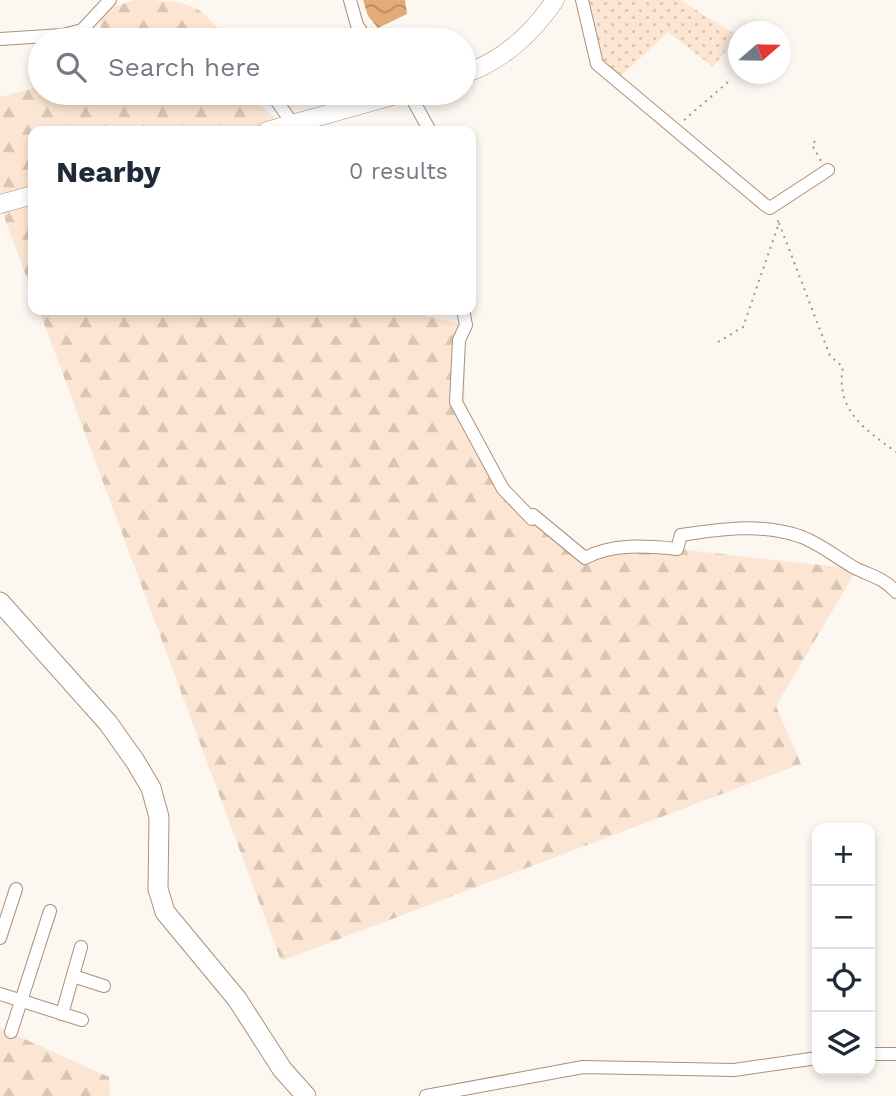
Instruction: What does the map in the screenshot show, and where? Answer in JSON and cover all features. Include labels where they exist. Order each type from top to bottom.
[{"type":"main road","points":[[0,602],[108,723],[135,761],[151,788],[157,808],[161,830],[158,889],[165,912],[237,999],[282,1069],[306,1096]]},
{"type":"street","points":[[84,28],[110,0]]},
{"type":"street","points":[[350,0],[359,28]]},
{"type":"street","points":[[476,67],[513,47],[529,33],[555,0]]},
{"type":"street","points":[[582,0],[597,64],[770,208],[828,170]]},
{"type":"street","points":[[0,39],[28,37]]},
{"type":"street","points":[[280,105],[293,124]]},
{"type":"street","points":[[286,126],[360,105]]},
{"type":"street","points":[[416,105],[427,126]]},
{"type":"street","points":[[0,204],[28,196]]},
{"type":"street","points":[[464,315],[466,325],[458,340],[456,389],[456,402],[463,419],[503,489],[532,519],[533,514],[585,558],[598,551],[643,545],[677,549],[681,535],[692,533],[726,528],[764,530],[800,536],[858,569],[886,581],[896,592]]},
{"type":"street","points":[[0,938],[16,889]]},
{"type":"street","points":[[11,1032],[50,911]]},
{"type":"street","points":[[62,1014],[81,947]]},
{"type":"street","points":[[73,976],[104,986]]},
{"type":"street","points":[[0,994],[82,1020]]},
{"type":"street","points":[[875,1054],[896,1054]]},
{"type":"street","points":[[426,1096],[583,1067],[734,1070],[812,1059]]},
{"type":"path","points":[[678,130],[686,116],[728,82]]},
{"type":"path","points":[[815,141],[812,145],[814,153],[828,170]]},
{"type":"path","points":[[770,208],[779,223],[830,356],[843,367],[840,380],[853,420],[896,452]]},
{"type":"path","points":[[718,342],[743,327],[779,223]]},
{"type":"green space","points":[[134,0],[176,2],[198,10],[217,28],[101,28],[100,12]]},
{"type":"green space","points":[[585,0],[680,0],[728,30],[728,48],[713,67],[668,32],[619,78],[600,64]]},
{"type":"green space","points":[[28,89],[28,105],[261,105],[277,121],[264,126],[28,126],[28,282],[0,206],[0,97]]},
{"type":"green space","points":[[41,315],[421,315],[466,325],[464,420],[503,489],[585,558],[677,549],[857,569],[776,706],[801,764],[281,961]]},
{"type":"green space","points":[[0,1028],[109,1077],[110,1096],[0,1096]]},
{"type":"water","points":[[363,0],[405,0],[407,14],[378,28],[368,16]]}]
